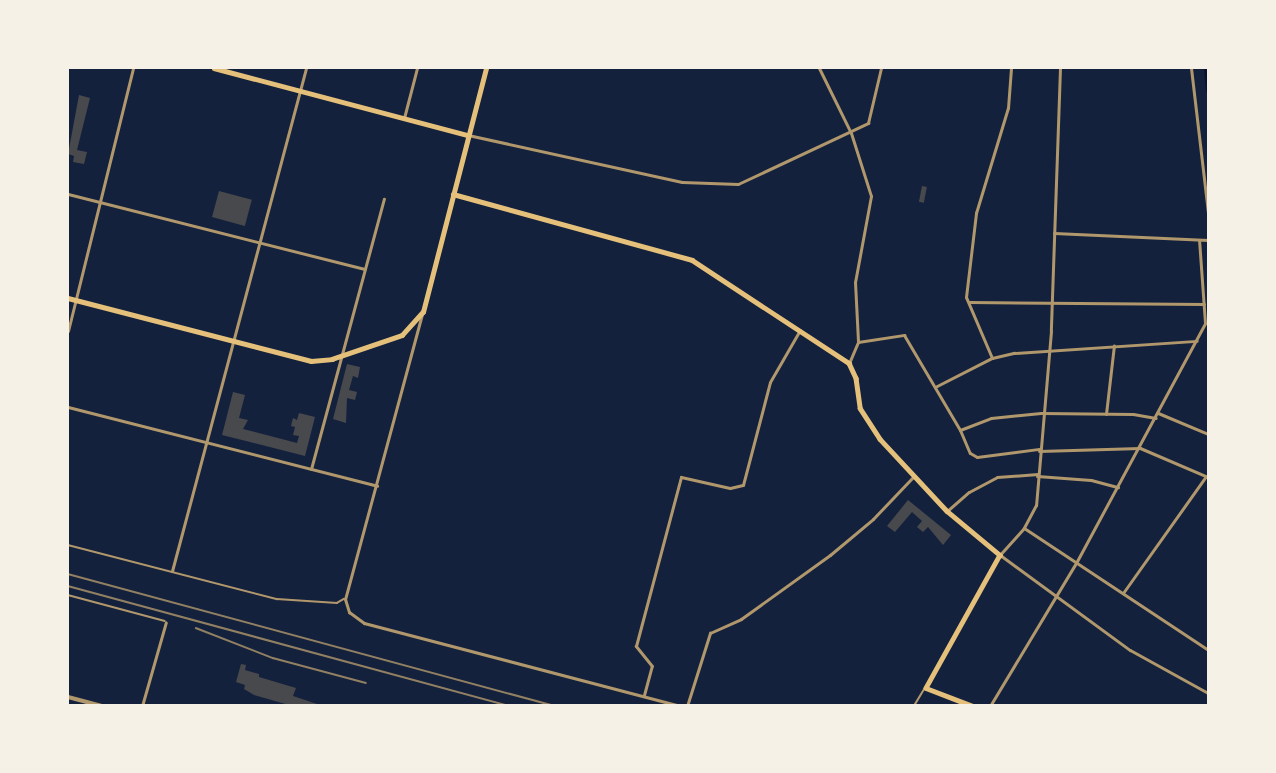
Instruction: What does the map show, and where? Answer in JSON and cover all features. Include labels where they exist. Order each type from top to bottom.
[{"type":"main road","points":[[214,68],[468,135]]},
{"type":"main road","points":[[68,298],[311,361],[341,355],[402,335],[423,312],[486,68]]},
{"type":"main road","points":[[453,194],[692,260],[849,363],[856,378],[860,408],[913,477],[947,511],[1000,555],[926,688],[973,705]]},
{"type":"street","points":[[68,331],[133,68]]},
{"type":"street","points":[[172,571],[306,68]]},
{"type":"street","points":[[404,119],[417,68]]},
{"type":"street","points":[[819,68],[851,133],[871,196],[855,282],[858,342],[849,363]]},
{"type":"street","points":[[468,135],[682,182],[738,184],[851,133],[868,123],[881,68]]},
{"type":"street","points":[[992,358],[969,302],[976,213],[1008,108],[1011,68]]},
{"type":"street","points":[[1060,68],[1052,303],[1041,413],[1036,505],[1024,528],[1000,555],[1055,598],[1130,650],[1209,693]]},
{"type":"street","points":[[1191,68],[1209,213]]},
{"type":"street","points":[[68,194],[365,269]]},
{"type":"street","points":[[311,469],[384,199]]},
{"type":"street","points":[[1054,233],[1209,240]]},
{"type":"street","points":[[990,705],[1076,562],[1206,323],[1199,240]]},
{"type":"street","points":[[969,302],[1204,304]]},
{"type":"street","points":[[423,312],[345,599],[349,612],[364,623],[680,705]]},
{"type":"street","points":[[644,695],[652,666],[636,646],[681,477],[730,488],[743,485],[770,381],[800,330]]},
{"type":"street","points":[[858,342],[904,335],[960,430],[970,453],[977,457],[1039,450],[1140,448],[1207,477],[1123,593]]},
{"type":"street","points":[[935,387],[992,358],[1049,348],[1197,340]]},
{"type":"street","points":[[1106,414],[1114,345]]},
{"type":"street","points":[[68,407],[377,486]]},
{"type":"street","points":[[960,430],[991,418],[1041,413],[1106,414],[1156,418]]},
{"type":"street","points":[[1158,413],[1209,434]]},
{"type":"street","points":[[947,511],[969,492],[997,477],[1038,475],[1091,480],[1118,487]]},
{"type":"street","points":[[687,705],[710,633],[741,619],[830,555],[873,519],[913,477]]},
{"type":"street","points":[[1024,528],[1209,650]]},
{"type":"street","points":[[142,705],[166,622]]},
{"type":"street","points":[[68,698],[100,705]]},
{"type":"lane","points":[[68,545],[277,600],[337,603],[345,599]]},
{"type":"lane","points":[[68,595],[166,622]]},
{"type":"lane","points":[[914,705],[926,688]]},
{"type":"building","points":[[79,95],[90,98],[77,150],[87,152],[84,164],[73,162],[74,156],[68,154]]},
{"type":"building","points":[[922,186],[927,187],[924,203],[919,202]]},
{"type":"building","points":[[219,191],[252,200],[245,226],[212,217]]},
{"type":"building","points":[[347,364],[360,367],[358,378],[353,376],[349,390],[357,392],[355,400],[347,398],[346,423],[333,419]]},
{"type":"building","points":[[233,392],[245,395],[239,418],[248,420],[243,429],[297,443],[299,436],[293,435],[295,427],[291,426],[293,418],[297,420],[299,413],[315,417],[305,456],[222,435]]},
{"type":"building","points":[[908,500],[951,535],[943,545],[928,527],[923,532],[917,527],[922,521],[912,512],[895,532],[887,526]]},
{"type":"building","points":[[241,664],[246,665],[245,670],[259,674],[259,677],[296,688],[293,696],[323,706],[289,705],[254,695],[244,689],[245,685],[236,682]]},
{"type":"waterway","points":[[1206,68],[1208,90]]},
{"type":"railway","points":[[68,574],[555,706]]},
{"type":"railway","points":[[68,586],[511,706]]},
{"type":"railway","points":[[196,628],[273,658],[366,683]]}]
